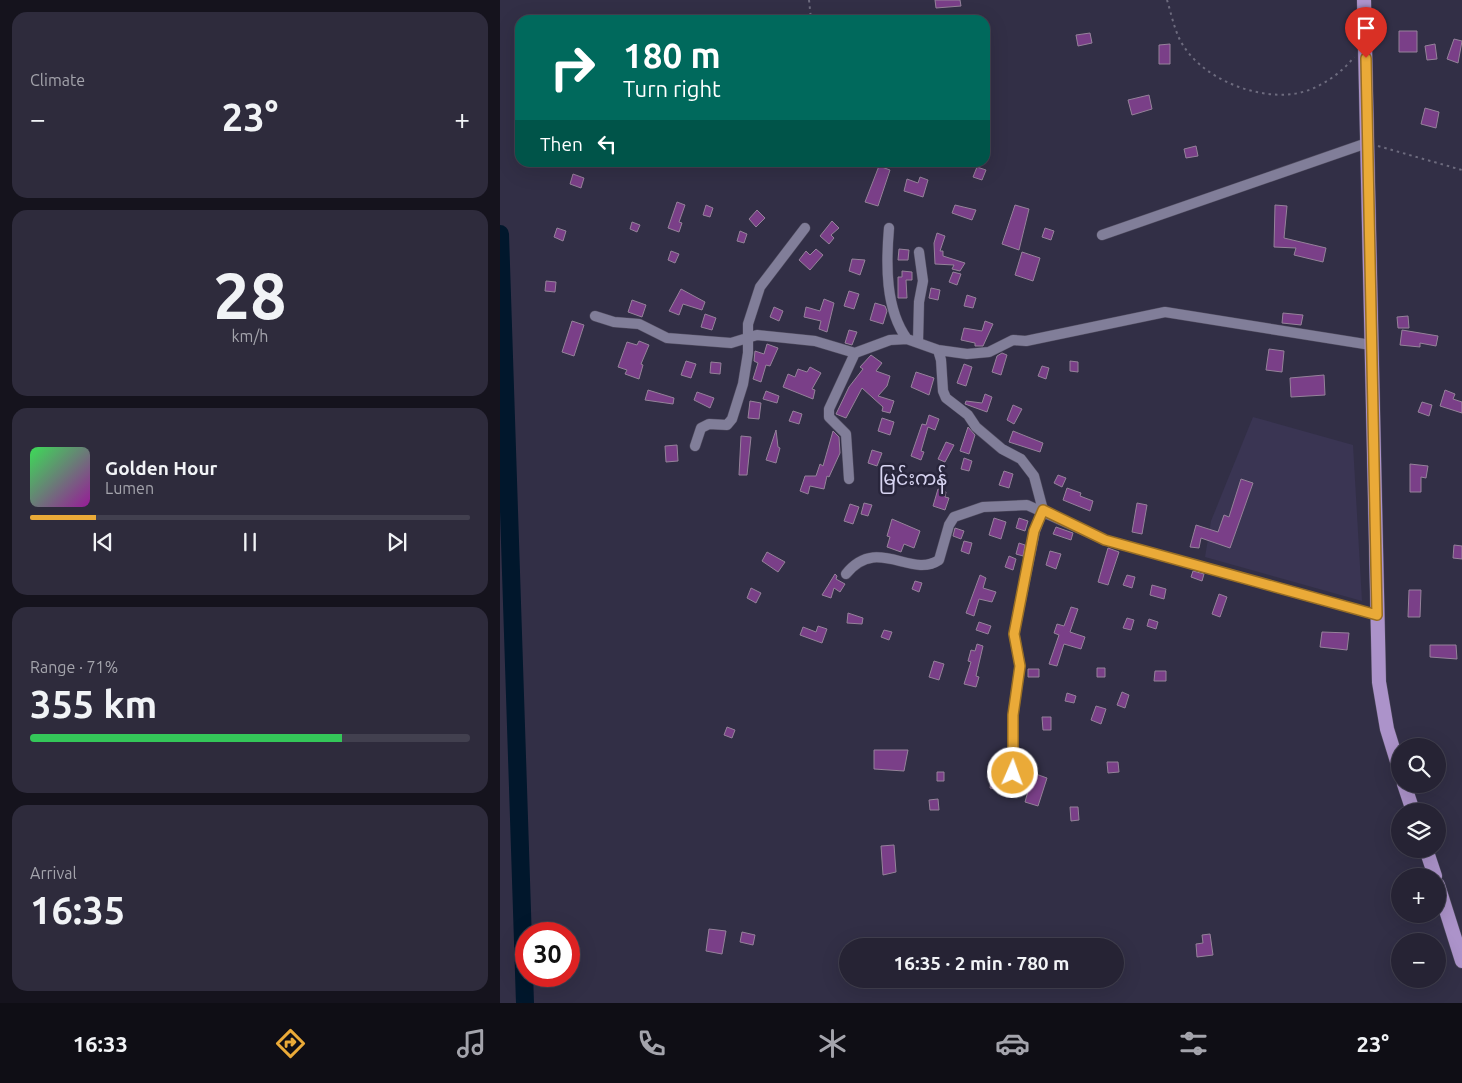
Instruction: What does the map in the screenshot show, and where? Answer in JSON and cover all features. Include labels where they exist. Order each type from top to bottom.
[{"type":"highway","points":[[1364,0],[1377,615],[1380,690],[1391,742]]},
{"type":"highway","points":[[1446,910],[1462,961]]},
{"type":"street","points":[[1102,235],[1367,143]]},
{"type":"street","points":[[695,446],[701,428],[709,424],[727,425],[732,419],[744,384],[750,314],[760,287],[805,228]]},
{"type":"street","points":[[889,228],[891,302],[899,328],[907,338]]},
{"type":"street","points":[[918,342],[919,302],[923,281],[919,252]]},
{"type":"street","points":[[595,316],[614,322],[639,324],[667,338],[731,343],[757,335],[815,341],[855,353],[890,340],[907,338],[938,350],[967,354],[989,352],[1013,340],[1026,341],[1165,312],[1371,345]]},
{"type":"street","points":[[938,350],[942,360],[946,398],[968,415],[976,427],[1002,450],[1021,459],[1034,476],[1043,510],[1034,531],[1014,634],[1020,666],[1013,715],[1013,773]]},
{"type":"street","points":[[849,479],[846,434],[828,417],[829,408],[855,353]]},
{"type":"street","points":[[846,574],[852,566],[868,558],[892,558],[918,565],[932,565],[940,560],[949,526],[954,517],[973,510],[994,506],[1027,505],[1043,510],[1105,540],[1377,615]]},
{"type":"path","points":[[809,0],[811,15]]},
{"type":"path","points":[[1167,0],[1180,41],[1196,60],[1213,75],[1245,88],[1276,95],[1295,94],[1329,81],[1345,68],[1366,42]]},
{"type":"path","points":[[1367,143],[1462,170]]},
{"type":"shaded area","points":[[1253,417],[1353,445],[1362,601],[1205,557],[1211,521]]},
{"type":"building","points":[[935,0],[960,0],[961,6],[936,8]]},
{"type":"building","points":[[1399,31],[1417,31],[1417,52],[1399,52]]},
{"type":"building","points":[[1090,33],[1092,43],[1078,46],[1076,35]]},
{"type":"building","points":[[1454,39],[1462,41],[1458,63],[1447,59]]},
{"type":"building","points":[[1170,44],[1170,64],[1159,64],[1159,45]]},
{"type":"building","points":[[1435,44],[1437,59],[1427,60],[1425,46]]},
{"type":"building","points":[[1149,95],[1152,109],[1132,115],[1128,100]]},
{"type":"building","points":[[1425,108],[1439,112],[1436,128],[1421,124]]},
{"type":"building","points":[[1196,146],[1198,156],[1186,158],[1184,149]]},
{"type":"building","points":[[879,167],[890,170],[878,206],[865,202]]},
{"type":"building","points":[[977,167],[986,170],[982,180],[973,177]]},
{"type":"building","points":[[573,174],[584,178],[581,188],[570,184]]},
{"type":"building","points":[[920,177],[928,180],[923,197],[904,191],[907,179],[918,183]]},
{"type":"building","points":[[677,202],[685,205],[679,222],[682,223],[679,232],[668,228]]},
{"type":"building","points":[[706,205],[713,208],[710,217],[703,215]]},
{"type":"building","points":[[955,205],[976,210],[972,220],[952,213]]},
{"type":"building","points":[[1015,205],[1029,209],[1019,250],[1002,244]]},
{"type":"building","points":[[1275,205],[1287,206],[1284,238],[1326,248],[1323,262],[1294,255],[1296,248],[1274,247]]},
{"type":"building","points":[[757,210],[765,218],[756,227],[749,219]]},
{"type":"building","points":[[832,221],[839,228],[831,235],[834,238],[829,244],[820,236]]},
{"type":"building","points":[[632,222],[640,225],[637,232],[630,229]]},
{"type":"building","points":[[557,228],[566,231],[563,241],[554,237]]},
{"type":"building","points":[[1045,228],[1054,231],[1051,240],[1042,237]]},
{"type":"building","points":[[740,231],[747,234],[744,243],[737,241]]},
{"type":"building","points":[[937,233],[945,236],[940,251],[943,251],[943,256],[965,263],[960,271],[952,269],[954,265],[935,264],[934,243]]},
{"type":"building","points":[[816,249],[823,255],[810,270],[799,260],[806,251],[810,255]]},
{"type":"building","points":[[899,249],[909,250],[908,260],[898,260]]},
{"type":"building","points":[[671,251],[679,254],[675,263],[668,260]]},
{"type":"building","points":[[1022,252],[1040,258],[1033,281],[1015,275]]},
{"type":"building","points":[[852,259],[865,260],[860,275],[849,271]]},
{"type":"building","points":[[902,271],[912,272],[912,280],[906,280],[907,298],[898,298],[898,277],[902,277]]},
{"type":"building","points":[[953,272],[961,274],[957,285],[949,282]]},
{"type":"building","points":[[546,281],[556,282],[555,292],[545,291]]},
{"type":"building","points":[[931,288],[940,290],[938,300],[929,298]]},
{"type":"building","points":[[681,289],[705,302],[702,310],[683,304],[679,315],[669,311]]},
{"type":"building","points":[[849,291],[859,294],[854,309],[844,306]]},
{"type":"building","points":[[967,295],[976,298],[973,308],[964,306]]},
{"type":"building","points":[[824,299],[834,303],[827,332],[819,329],[821,321],[804,317],[806,307],[820,311]]},
{"type":"building","points":[[632,300],[646,305],[642,317],[628,312]]},
{"type":"building","points":[[875,303],[885,306],[887,311],[883,324],[870,320]]},
{"type":"building","points":[[774,307],[783,311],[779,321],[770,317]]},
{"type":"building","points":[[1283,313],[1303,315],[1301,325],[1282,323]]},
{"type":"building","points":[[705,314],[716,318],[712,330],[701,327]]},
{"type":"building","points":[[1408,316],[1409,328],[1398,328],[1397,317]]},
{"type":"building","points":[[572,321],[584,325],[574,356],[562,352]]},
{"type":"building","points":[[985,321],[993,324],[983,346],[975,346],[975,343],[961,340],[964,328],[982,331]]},
{"type":"building","points":[[849,330],[857,332],[852,345],[845,343]]},
{"type":"building","points":[[1402,330],[1438,336],[1436,346],[1420,343],[1420,347],[1400,345]]},
{"type":"building","points":[[639,341],[649,345],[641,364],[643,365],[639,379],[625,374],[627,370],[618,367],[627,342],[637,345]]},
{"type":"building","points":[[767,344],[778,348],[770,366],[766,365],[761,382],[753,379],[758,363],[754,361],[755,351],[764,354]]},
{"type":"building","points":[[1269,349],[1284,351],[1282,372],[1266,370]]},
{"type":"building","points":[[1002,353],[1007,355],[1001,375],[992,372],[997,356]]},
{"type":"building","points":[[871,355],[882,363],[876,371],[890,376],[887,386],[878,396],[894,401],[890,413],[882,411],[883,407],[862,388],[846,418],[836,414],[849,387],[863,369],[860,367]]},
{"type":"building","points":[[686,361],[696,364],[691,378],[681,375]]},
{"type":"building","points":[[1070,361],[1078,362],[1078,372],[1070,371]]},
{"type":"building","points":[[711,362],[721,363],[720,374],[710,373]]},
{"type":"building","points":[[964,364],[972,367],[966,386],[957,383]]},
{"type":"building","points":[[1042,366],[1049,368],[1046,379],[1038,376]]},
{"type":"building","points":[[810,367],[821,373],[812,389],[815,390],[813,399],[783,387],[788,374],[795,377],[798,369],[807,372]]},
{"type":"building","points":[[916,372],[934,378],[929,395],[911,387]]},
{"type":"building","points":[[1324,375],[1325,395],[1291,397],[1290,378]]},
{"type":"building","points":[[648,390],[674,398],[673,404],[645,400]]},
{"type":"building","points":[[1445,390],[1455,394],[1453,399],[1462,402],[1462,413],[1440,406]]},
{"type":"building","points":[[766,391],[779,396],[777,403],[763,399]]},
{"type":"building","points":[[697,392],[714,398],[710,408],[694,400]]},
{"type":"building","points":[[985,394],[992,397],[987,412],[965,404],[966,401],[982,403]]},
{"type":"building","points":[[750,401],[761,403],[759,419],[748,418]]},
{"type":"building","points":[[1422,402],[1432,405],[1429,416],[1418,412]]},
{"type":"building","points":[[1013,405],[1022,409],[1014,424],[1007,420]]},
{"type":"building","points":[[793,411],[802,414],[799,424],[789,421]]},
{"type":"building","points":[[929,415],[939,419],[935,430],[928,427],[921,451],[924,452],[921,460],[911,456],[922,424],[926,425]]},
{"type":"building","points":[[882,418],[894,422],[890,435],[878,431]]},
{"type":"building","points":[[968,427],[975,435],[969,454],[960,451]]},
{"type":"building","points":[[776,430],[778,447],[780,448],[776,463],[766,460]]},
{"type":"building","points":[[833,431],[839,437],[840,453],[829,477],[827,476],[824,489],[810,486],[808,494],[800,491],[805,476],[816,476],[820,464],[823,466]]},
{"type":"building","points":[[1013,431],[1043,443],[1040,452],[1009,442]]},
{"type":"building","points":[[741,436],[751,437],[747,475],[739,475]]},
{"type":"building","points":[[946,442],[954,445],[945,462],[938,459]]},
{"type":"building","points":[[677,445],[678,461],[666,462],[665,446]]},
{"type":"building","points":[[872,450],[882,453],[877,466],[868,463]]},
{"type":"building","points":[[964,458],[972,461],[969,471],[961,469]]},
{"type":"building","points":[[1410,464],[1428,466],[1426,478],[1421,477],[1421,492],[1410,492]]},
{"type":"building","points":[[1004,471],[1013,474],[1009,488],[999,485]]},
{"type":"building","points":[[1058,475],[1066,478],[1062,487],[1054,483]]},
{"type":"building","points":[[1241,479],[1253,483],[1230,548],[1201,538],[1199,548],[1190,547],[1196,525],[1218,532],[1224,515],[1229,517]]},
{"type":"building","points":[[1067,488],[1081,493],[1080,496],[1093,501],[1090,511],[1063,500]]},
{"type":"building","points":[[938,489],[946,492],[945,497],[949,498],[945,510],[933,506]]},
{"type":"building","points":[[864,503],[872,505],[868,516],[861,514]]},
{"type":"building","points":[[1137,503],[1147,505],[1142,534],[1132,532]]},
{"type":"building","points":[[850,504],[859,507],[853,524],[844,521]]},
{"type":"building","points":[[994,518],[1006,522],[1001,539],[989,535]]},
{"type":"building","points":[[1019,518],[1028,521],[1025,531],[1016,528]]},
{"type":"building","points":[[892,519],[920,531],[914,548],[904,544],[901,552],[887,547],[890,537],[887,536]]},
{"type":"building","points":[[1056,527],[1073,533],[1071,540],[1053,534]]},
{"type":"building","points":[[955,528],[964,531],[961,539],[953,536]]},
{"type":"building","points":[[964,541],[972,543],[969,554],[961,551]]},
{"type":"building","points":[[1019,543],[1025,545],[1023,556],[1016,554]]},
{"type":"building","points":[[1454,545],[1462,546],[1462,559],[1453,558]]},
{"type":"building","points":[[1108,548],[1119,552],[1108,585],[1098,582]]},
{"type":"building","points":[[1050,551],[1061,554],[1056,569],[1046,565]]},
{"type":"building","points":[[767,552],[785,562],[778,572],[762,561]]},
{"type":"building","points":[[1009,556],[1016,559],[1013,570],[1005,567]]},
{"type":"building","points":[[1193,571],[1204,574],[1202,581],[1191,577]]},
{"type":"building","points":[[835,574],[837,576],[836,579],[845,584],[840,592],[834,588],[831,598],[822,595]]},
{"type":"building","points":[[980,575],[986,578],[983,588],[996,592],[992,602],[979,599],[974,616],[966,613]]},
{"type":"building","points":[[1127,575],[1135,577],[1132,588],[1123,585]]},
{"type":"building","points":[[915,581],[922,583],[919,592],[912,589]]},
{"type":"building","points":[[1152,585],[1166,589],[1164,599],[1150,595]]},
{"type":"building","points":[[751,588],[761,593],[756,603],[747,598]]},
{"type":"building","points":[[1409,590],[1421,590],[1420,617],[1408,617]]},
{"type":"building","points":[[1219,594],[1227,597],[1220,617],[1212,614]]},
{"type":"building","points":[[1071,607],[1078,609],[1070,632],[1085,637],[1081,649],[1064,644],[1057,666],[1049,664],[1059,635],[1054,633],[1057,624],[1064,626]]},
{"type":"building","points":[[848,613],[863,618],[862,624],[847,623]]},
{"type":"building","points":[[1127,618],[1134,620],[1131,630],[1123,628]]},
{"type":"building","points":[[1149,619],[1158,622],[1156,629],[1147,626]]},
{"type":"building","points":[[979,622],[991,626],[988,634],[976,630]]},
{"type":"building","points":[[818,626],[827,629],[822,643],[800,635],[803,627],[816,632]]},
{"type":"building","points":[[884,630],[892,632],[889,640],[881,637]]},
{"type":"building","points":[[1322,632],[1349,633],[1347,650],[1320,647]]},
{"type":"building","points":[[977,644],[983,646],[976,676],[979,677],[976,687],[964,684],[971,662],[968,661],[971,650],[975,651]]},
{"type":"building","points":[[1430,645],[1456,645],[1457,659],[1430,657]]},
{"type":"building","points":[[934,661],[944,664],[939,680],[929,677]]},
{"type":"building","points":[[1097,668],[1105,668],[1105,677],[1097,677]]},
{"type":"building","points":[[1028,669],[1039,669],[1039,677],[1028,677]]},
{"type":"building","points":[[1155,671],[1166,671],[1166,681],[1154,681]]},
{"type":"building","points":[[1122,692],[1129,695],[1125,708],[1117,705]]},
{"type":"building","points":[[1067,693],[1076,696],[1074,703],[1065,701]]},
{"type":"building","points":[[1096,706],[1106,709],[1101,724],[1091,720]]},
{"type":"building","points":[[1042,717],[1051,717],[1051,730],[1043,730]]},
{"type":"building","points":[[727,727],[735,730],[732,738],[724,735]]},
{"type":"building","points":[[874,750],[908,750],[904,771],[874,769]]},
{"type":"building","points":[[1107,762],[1118,762],[1119,772],[1108,773]]},
{"type":"building","points":[[937,772],[944,772],[944,781],[937,781]]},
{"type":"building","points":[[1033,773],[1047,778],[1038,806],[1025,802]]},
{"type":"building","points":[[991,780],[1002,782],[1001,790],[990,788]]},
{"type":"building","points":[[938,799],[939,810],[930,810],[929,800]]},
{"type":"building","points":[[1070,807],[1078,807],[1079,820],[1071,821]]},
{"type":"building","points":[[894,845],[896,872],[883,875],[881,846]]},
{"type":"building","points":[[709,929],[726,931],[722,954],[706,951]]},
{"type":"building","points":[[742,932],[755,935],[753,945],[740,942]]},
{"type":"building","points":[[1210,934],[1213,955],[1197,957],[1196,944],[1203,943],[1202,935]]},
{"type":"waterway","points":[[500,234],[525,1003]]},
{"type":"district","name":"မြင်းကန်","points":[[913,478]]},
{"type":"route","points":[[1013,773],[1013,715],[1020,666],[1015,649],[1014,634],[1022,604],[1034,531],[1043,510],[1105,540],[1377,615],[1366,58]]}]
